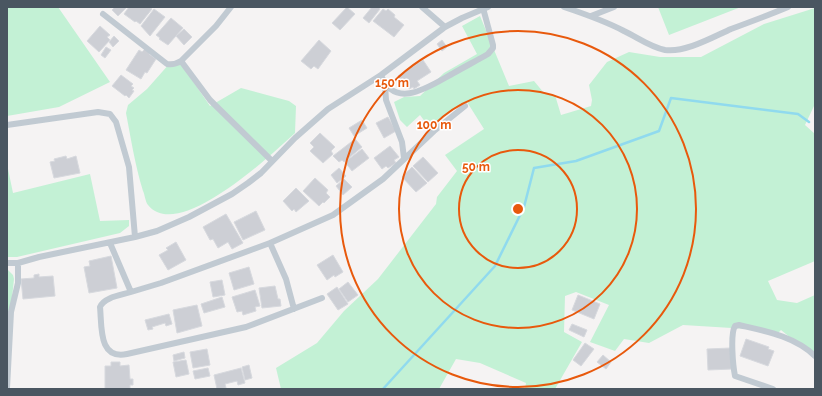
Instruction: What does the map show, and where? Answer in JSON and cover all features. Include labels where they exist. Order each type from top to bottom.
[{"type":"street","points":[[103,14],[167,64],[174,64],[181,61],[216,26],[231,7]]},
{"type":"street","points":[[422,7],[445,26]]},
{"type":"street","points":[[564,7],[591,16],[623,30],[648,44],[672,50],[698,43],[788,7]]},
{"type":"street","points":[[591,16],[614,7]]},
{"type":"street","points":[[7,263],[18,263],[157,231],[175,224],[232,194],[260,173],[295,138],[328,110],[381,75],[445,26],[486,8],[493,45],[493,48],[488,54],[432,85],[414,93],[401,93],[385,85]]},
{"type":"street","points":[[181,61],[210,100],[272,161]]},
{"type":"street","points":[[381,75],[385,85],[386,100],[402,142],[404,158]]},
{"type":"street","points":[[322,298],[246,326],[120,356],[112,354],[108,351],[104,343],[100,307],[101,304],[107,300],[161,283],[270,243],[333,215],[383,179],[434,131],[465,106]]},
{"type":"street","points":[[7,125],[98,112],[110,114],[116,122],[129,167],[135,237]]},
{"type":"street","points":[[110,243],[131,292]]},
{"type":"street","points":[[270,243],[286,279],[294,309]]},
{"type":"street","points":[[7,388],[11,312],[18,283],[18,263]]},
{"type":"street","points":[[772,389],[735,376],[733,328],[735,326],[739,325],[789,338],[815,356]]},
{"type":"green space","points":[[7,7],[58,7],[110,82],[59,107],[7,116]]},
{"type":"green space","points":[[658,7],[741,7],[669,35]]},
{"type":"green space","points":[[815,8],[815,98],[814,106],[805,125],[815,134],[815,261],[768,281],[777,300],[797,303],[815,295],[815,352],[803,348],[781,330],[775,336],[748,329],[683,325],[649,343],[624,339],[615,351],[590,342],[609,305],[576,292],[565,296],[564,332],[582,342],[555,389],[525,389],[526,383],[480,363],[456,359],[439,389],[281,389],[276,368],[317,343],[344,311],[378,279],[436,204],[437,197],[457,171],[445,155],[484,129],[467,102],[453,109],[429,127],[420,115],[407,127],[400,120],[394,102],[404,97],[420,96],[444,73],[477,54],[462,26],[480,16],[509,86],[534,81],[544,93],[555,95],[561,115],[591,106],[592,100],[589,85],[607,62],[629,52],[660,57],[701,57],[764,24]]},
{"type":"green space","points":[[170,63],[181,64],[210,106],[241,88],[289,101],[296,106],[295,133],[267,158],[224,191],[202,204],[180,213],[162,214],[146,202],[135,162],[126,113],[128,105],[147,89]]},
{"type":"green space","points":[[7,164],[13,193],[90,174],[100,221],[129,220],[129,226],[120,233],[17,257],[7,257]]},
{"type":"green space","points":[[7,269],[13,275],[14,279],[7,345]]},
{"type":"building","points":[[115,7],[127,7],[118,16],[112,10]]},
{"type":"building","points":[[129,7],[149,7],[152,9],[140,24],[124,14]]},
{"type":"building","points":[[347,7],[355,14],[340,30],[332,23]]},
{"type":"building","points":[[372,7],[378,7],[380,9],[369,23],[363,18]]},
{"type":"building","points":[[154,9],[165,17],[150,36],[141,26]]},
{"type":"building","points":[[383,9],[386,11],[388,9],[395,15],[394,17],[404,25],[394,37],[373,21]]},
{"type":"building","points":[[171,18],[183,28],[168,45],[156,35]]},
{"type":"building","points":[[100,26],[110,35],[107,37],[110,40],[99,52],[87,41]]},
{"type":"building","points":[[184,29],[192,37],[184,45],[176,36]]},
{"type":"building","points":[[114,36],[119,41],[113,47],[109,42]]},
{"type":"building","points":[[319,40],[331,51],[318,69],[314,66],[311,69],[301,61]]},
{"type":"building","points":[[442,40],[447,47],[442,51],[437,44]]},
{"type":"building","points":[[106,47],[111,50],[105,58],[101,55]]},
{"type":"building","points":[[145,49],[156,59],[141,79],[126,70],[139,50],[142,52]]},
{"type":"building","points":[[423,60],[431,72],[417,81],[420,85],[414,89],[413,87],[409,89],[404,81],[402,82],[398,76]]},
{"type":"building","points":[[121,75],[133,84],[131,86],[134,88],[132,90],[134,91],[129,98],[112,86]]},
{"type":"building","points":[[388,117],[396,131],[384,138],[376,123]]},
{"type":"building","points":[[362,120],[367,128],[354,136],[349,128]]},
{"type":"building","points":[[320,133],[335,147],[331,151],[333,154],[323,163],[310,151],[314,147],[310,143]]},
{"type":"building","points":[[355,139],[362,147],[344,162],[342,160],[339,162],[333,156]]},
{"type":"building","points":[[390,146],[399,157],[394,160],[396,163],[388,168],[386,166],[382,169],[374,158]]},
{"type":"building","points":[[362,149],[369,158],[352,171],[345,162]]},
{"type":"building","points":[[66,156],[67,159],[76,156],[80,173],[54,178],[50,162],[55,161],[54,159]]},
{"type":"building","points":[[423,157],[438,173],[428,182],[413,166]]},
{"type":"building","points":[[412,167],[427,183],[416,192],[402,177]]},
{"type":"building","points":[[339,168],[346,176],[337,183],[331,175]]},
{"type":"building","points":[[315,178],[328,190],[326,193],[330,197],[319,206],[303,191]]},
{"type":"building","points":[[344,179],[352,187],[343,195],[336,186]]},
{"type":"building","points":[[296,188],[309,201],[296,212],[294,209],[292,211],[283,201]]},
{"type":"building","points":[[256,211],[265,230],[243,240],[234,222]]},
{"type":"building","points":[[226,214],[243,243],[232,249],[228,242],[218,248],[213,239],[210,240],[203,227]]},
{"type":"building","points":[[176,242],[186,260],[168,270],[159,255],[168,250],[166,248]]},
{"type":"building","points":[[333,255],[343,272],[335,277],[334,275],[327,280],[317,265]]},
{"type":"building","points":[[111,256],[117,288],[89,293],[84,267],[90,266],[89,261]]},
{"type":"building","points":[[249,267],[254,284],[234,290],[229,273]]},
{"type":"building","points":[[39,274],[39,277],[53,276],[55,296],[23,299],[21,279],[34,278],[34,275]]},
{"type":"building","points":[[222,280],[225,295],[213,297],[210,282]]},
{"type":"building","points":[[348,282],[358,295],[348,302],[339,289]]},
{"type":"building","points":[[275,286],[281,306],[262,308],[259,288]]},
{"type":"building","points":[[337,287],[348,304],[338,310],[327,294]]},
{"type":"building","points":[[255,290],[260,306],[255,307],[256,311],[243,315],[242,311],[237,312],[232,297]]},
{"type":"building","points":[[578,295],[600,304],[594,319],[572,310]]},
{"type":"building","points":[[222,297],[225,307],[204,313],[201,304]]},
{"type":"building","points":[[197,305],[202,326],[177,333],[173,310]]},
{"type":"building","points":[[169,314],[172,324],[166,326],[165,323],[152,327],[153,329],[148,330],[145,320]]},
{"type":"building","points":[[572,324],[587,330],[584,337],[569,330]]},
{"type":"building","points":[[746,339],[769,347],[768,349],[774,351],[768,366],[740,356]]},
{"type":"building","points":[[585,343],[594,349],[581,366],[573,360]]},
{"type":"building","points":[[731,348],[732,369],[708,370],[707,349]]},
{"type":"building","points":[[207,349],[210,365],[193,368],[190,352]]},
{"type":"building","points":[[184,352],[185,358],[174,361],[173,355]]},
{"type":"building","points":[[603,355],[611,362],[606,369],[597,362]]},
{"type":"building","points":[[186,360],[189,374],[176,377],[173,362]]},
{"type":"building","points":[[111,362],[120,362],[120,366],[129,365],[130,379],[133,379],[133,385],[130,385],[130,389],[105,389],[105,366],[111,366]]},
{"type":"building","points":[[249,365],[252,378],[245,380],[242,367]]},
{"type":"building","points":[[208,368],[210,376],[195,379],[193,371]]},
{"type":"building","points":[[241,368],[245,383],[238,385],[237,381],[225,384],[226,388],[217,389],[214,375]]},
{"type":"waterway","points":[[383,389],[495,266],[524,207],[534,168],[576,161],[659,131],[671,98],[798,114],[809,122]]}]
